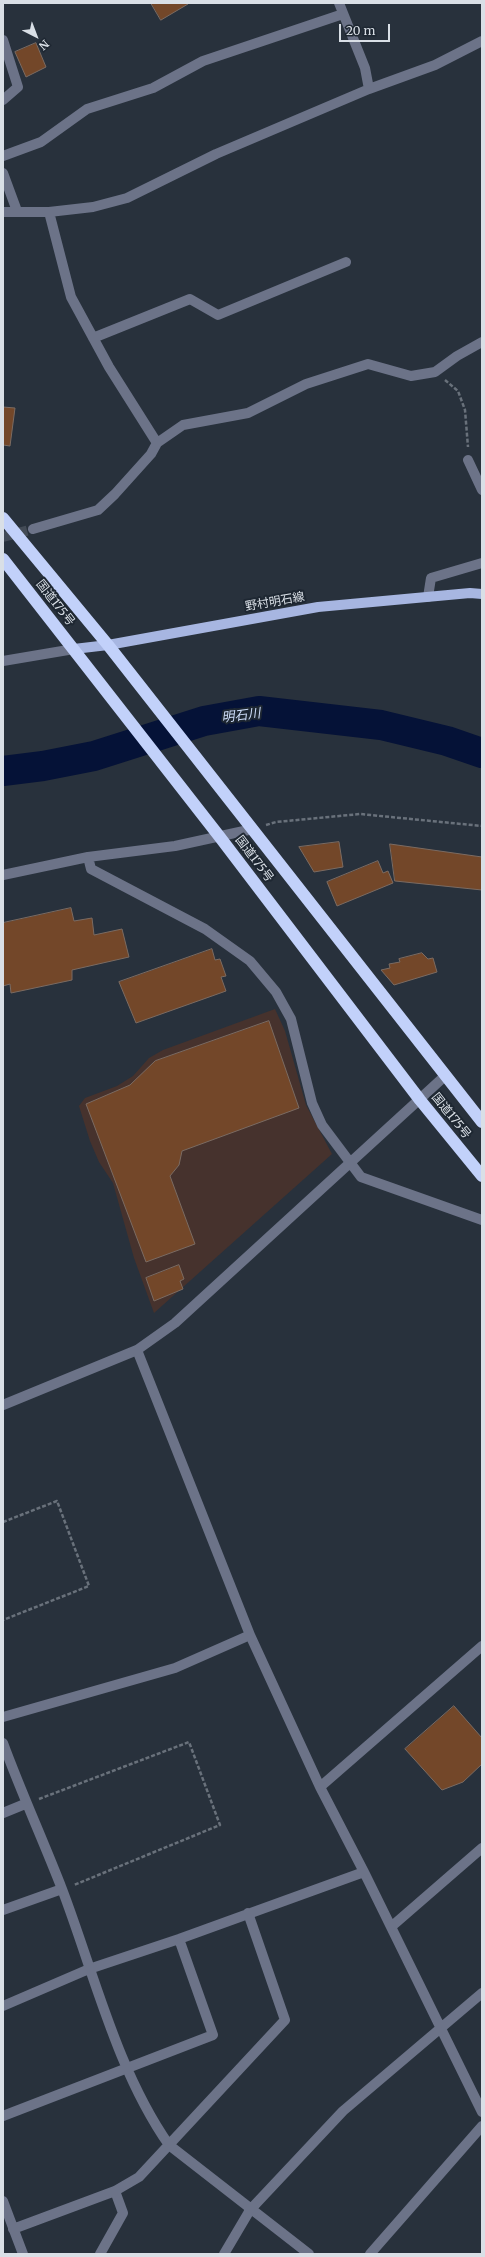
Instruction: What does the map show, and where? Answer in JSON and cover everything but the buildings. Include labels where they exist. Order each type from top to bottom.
[{"type":"highway","name":"国道175号","points":[[3,518],[133,676],[482,1122]]},
{"type":"highway","name":"国道175号","points":[[3,559],[219,836],[420,1100],[482,1176]]},
{"type":"main road","name":"野村明石線","points":[[74,649],[108,645],[318,607],[470,593],[482,594]]},
{"type":"street","points":[[339,3],[365,68],[368,89]]},
{"type":"street","points":[[3,156],[40,142],[87,109],[153,88],[203,61],[343,14]]},
{"type":"street","points":[[3,40],[18,87],[3,100]]},
{"type":"street","points":[[3,212],[49,212],[93,207],[127,198],[216,154],[368,89],[435,65],[482,40]]},
{"type":"street","points":[[3,173],[18,211]]},
{"type":"street","points":[[49,212],[71,297],[93,338],[157,443]]},
{"type":"street","points":[[93,338],[190,299],[218,315],[346,262]]},
{"type":"street","points":[[33,529],[98,510],[152,454],[157,443],[183,425],[248,413],[306,384],[368,364],[410,376],[435,372],[457,356],[482,342]]},
{"type":"street","points":[[468,460],[482,490]]},
{"type":"street","points":[[428,597],[431,578],[482,563]]},
{"type":"street","points":[[3,661],[74,649]]},
{"type":"street","points":[[3,875],[88,857],[175,846],[253,829]]},
{"type":"street","points":[[88,857],[91,869],[205,929],[250,961],[276,992],[291,1019],[312,1103],[322,1125],[361,1177],[482,1220]]},
{"type":"street","points":[[3,1405],[137,1350],[175,1323],[446,1075]]},
{"type":"street","points":[[137,1350],[250,1636],[320,1787],[364,1872],[482,2112]]},
{"type":"street","points":[[3,1717],[175,1668],[250,1636]]},
{"type":"street","points":[[320,1787],[482,1646]]},
{"type":"street","points":[[3,1743],[25,1804],[62,1889],[89,1969],[128,2067],[157,2128],[169,2145],[250,2210],[309,2254]]},
{"type":"street","points":[[3,1813],[25,1804]]},
{"type":"street","points":[[391,1927],[482,1848]]},
{"type":"street","points":[[3,2006],[89,1969],[179,1939],[364,1872]]},
{"type":"street","points":[[3,1910],[62,1889]]},
{"type":"street","points":[[13,2229],[115,2191],[139,2177],[285,2020],[248,1913]]},
{"type":"street","points":[[3,2116],[213,2035],[179,1939]]},
{"type":"street","points":[[224,2254],[250,2210],[343,2111],[442,2029],[482,1993]]},
{"type":"street","points":[[370,2254],[482,2126]]},
{"type":"street","points":[[100,2254],[123,2213],[115,2191]]},
{"type":"street","points":[[3,2201],[23,2254]]},
{"type":"path","points":[[435,372],[458,391],[465,410],[468,460]]},
{"type":"path","points":[[253,829],[276,822],[360,814],[482,826]]},
{"type":"path","points":[[3,1522],[57,1501],[90,1586],[3,1620]]},
{"type":"path","points":[[25,1804],[189,1742],[220,1825],[62,1889]]},
{"type":"shaded area","points":[[275,1009],[285,1031],[306,1105],[332,1154],[154,1313],[134,1258],[113,1183],[99,1162],[90,1141],[79,1106],[85,1098],[117,1086],[133,1076],[149,1058],[163,1050]]},
{"type":"waterway","name":"明石川","points":[[3,771],[43,766],[94,756],[204,721],[259,711],[381,725],[447,741],[482,753]]},
{"type":"tunnel","points":[[3,537],[33,529]]}]
